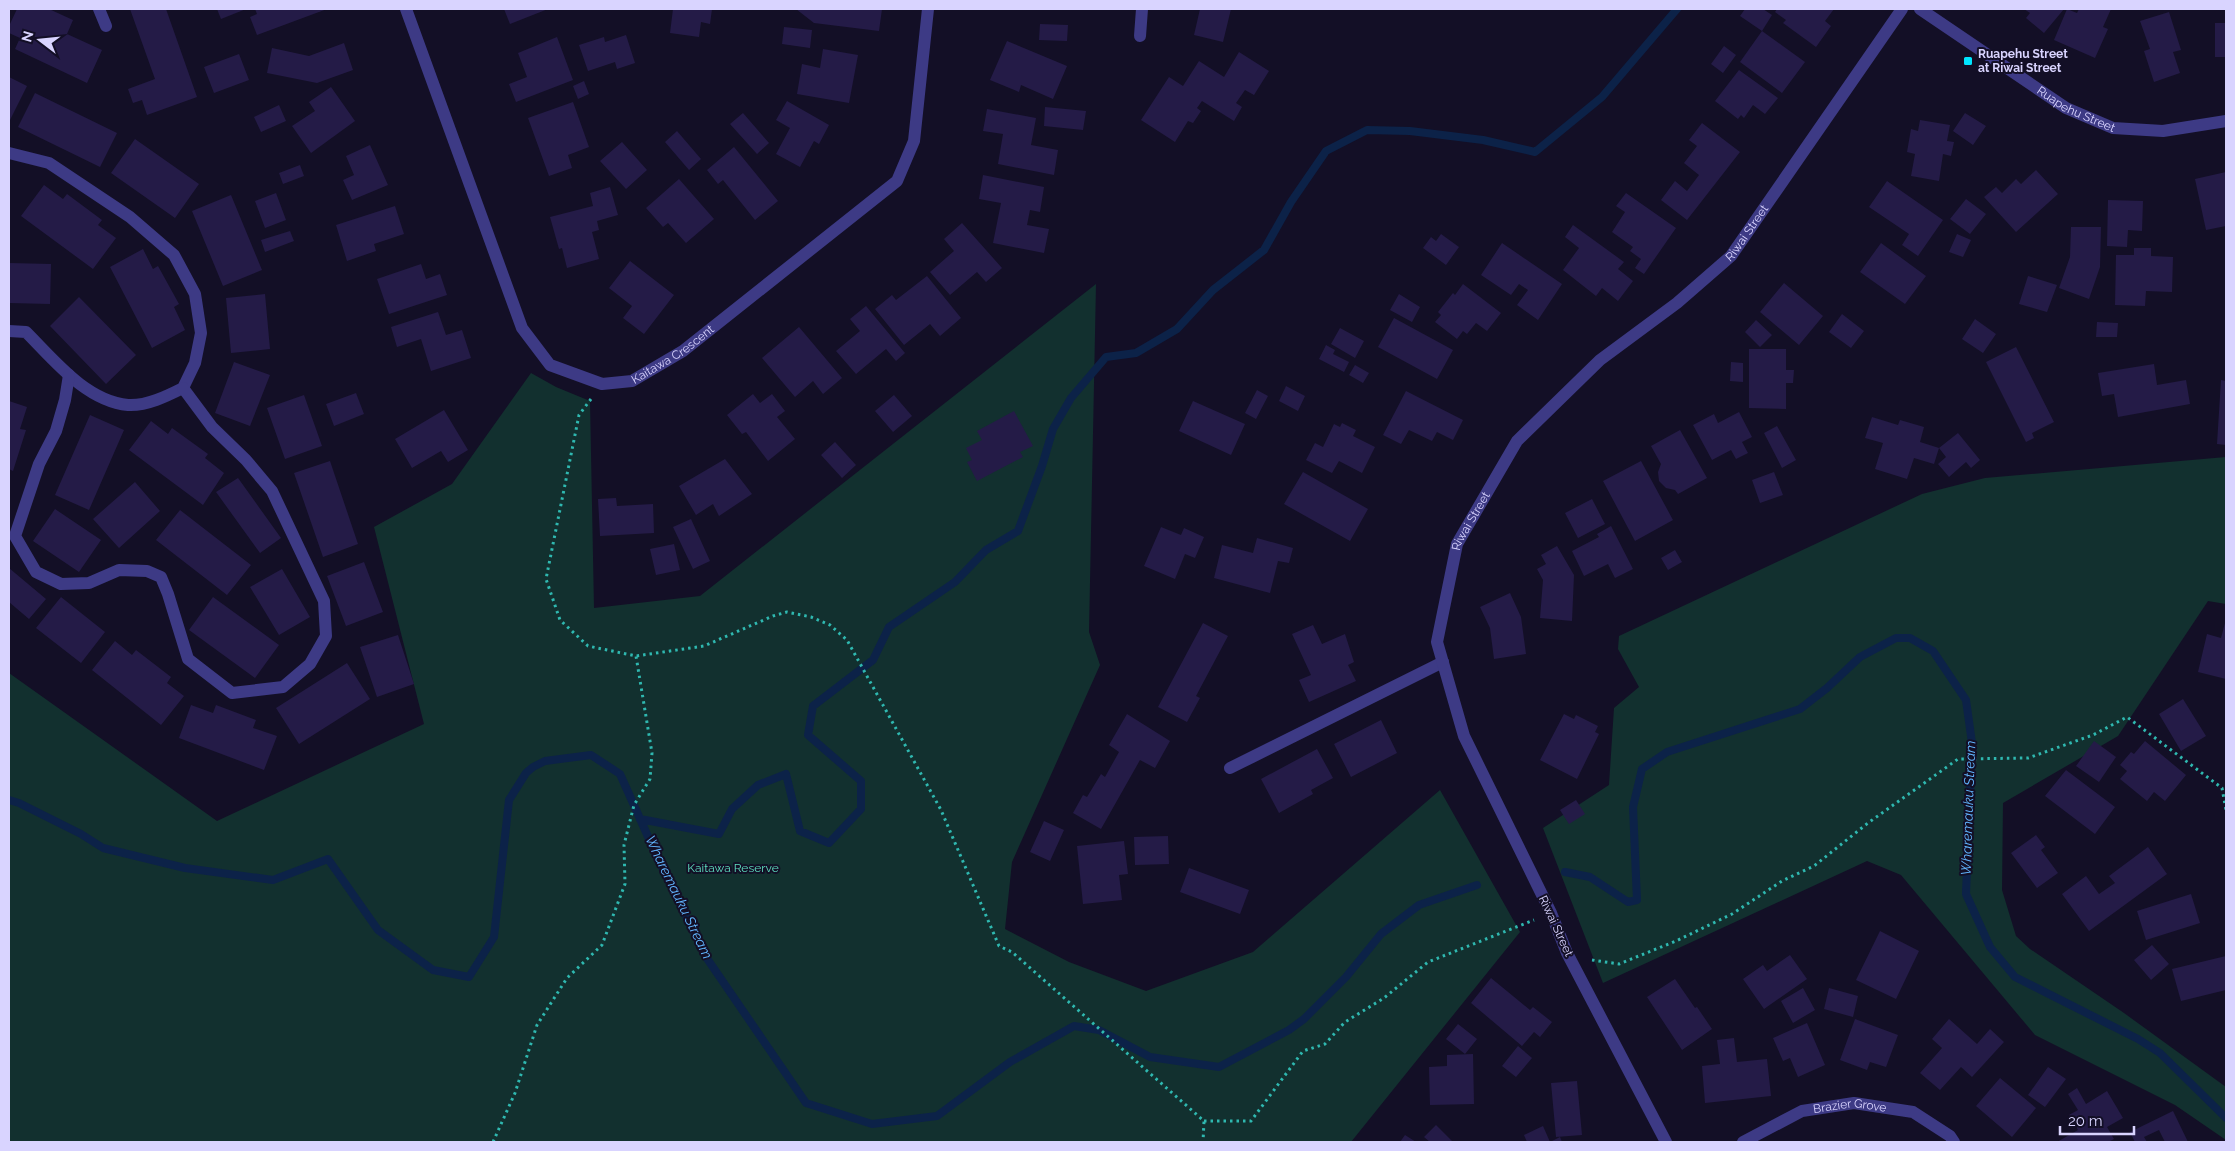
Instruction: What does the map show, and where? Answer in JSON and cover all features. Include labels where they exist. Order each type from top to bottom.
[{"type":"street","points":[[99,9],[106,26]]},
{"type":"street","name":"Kaitawa Crescent","points":[[406,9],[522,328],[550,365],[602,384],[632,381],[684,351],[897,181],[914,141],[928,9]]},
{"type":"street","points":[[1140,36],[1142,9]]},
{"type":"street","name":"Riwai Street","points":[[1666,1142],[1567,953],[1551,913],[1464,736],[1437,642],[1457,544],[1517,440],[1600,360],[1677,303],[1732,256],[1902,9]]},
{"type":"street","name":"Ruapehu Street","points":[[1920,9],[2066,108],[2113,128],[2163,131],[2226,121]]},
{"type":"street","points":[[9,153],[49,163],[130,217],[174,255],[195,294],[201,333],[194,363],[184,388],[159,399],[129,405],[100,396],[69,375],[26,332],[9,331]]},
{"type":"street","points":[[69,375],[65,400],[56,431],[39,464],[15,536],[36,572],[61,584],[89,583],[119,570],[147,571],[161,577],[188,659],[232,693],[282,688],[310,664],[326,636],[324,600],[272,491],[246,460],[212,427],[184,388]]},
{"type":"street","points":[[1230,768],[1443,662]]},
{"type":"street","name":"Brazier Grove","points":[[1742,1142],[1802,1112],[1854,1103],[1913,1112],[1950,1136],[1954,1142]]},
{"type":"path","points":[[602,384],[579,415],[546,579],[560,620],[588,646],[636,656],[704,646],[773,616],[787,612],[811,618],[830,626],[848,640],[941,810],[999,946],[1012,952],[1204,1121],[1251,1121],[1302,1051],[1326,1044],[1346,1022],[1384,998],[1428,962],[1551,913]]},
{"type":"path","points":[[493,1142],[515,1093],[537,1025],[567,978],[602,945],[625,884],[624,846],[634,805],[650,779],[652,753],[636,656]]},
{"type":"path","points":[[1567,953],[1592,960],[1619,964],[1676,941],[1732,914],[1782,881],[1814,866],[1868,823],[1958,759],[2028,758],[2093,736],[2127,717],[2222,788],[2226,810]]},
{"type":"path","points":[[1203,1142],[1204,1121]]},
{"type":"green space","name":"Kaitawa Reserve","points":[[1096,284],[1089,632],[1100,665],[1012,862],[1005,929],[1069,962],[1146,991],[1253,952],[1440,790],[1520,932],[1351,1142],[9,1142],[9,673],[217,821],[424,724],[374,527],[452,484],[531,373],[556,387],[590,401],[594,608],[700,596]]},
{"type":"green space","points":[[2226,457],[2226,604],[2208,601],[2118,736],[2003,803],[2002,890],[2016,936],[2030,949],[2124,1013],[2226,1087],[2226,1140],[2175,1105],[2035,1035],[1901,875],[1867,861],[1603,983],[1543,828],[1609,785],[1614,708],[1639,687],[1618,649],[1619,636],[1922,494],[1985,478]]},
{"type":"building","points":[[17,9],[49,9],[73,20],[67,34],[102,50],[87,83],[15,49],[20,38],[9,33],[9,26]]},
{"type":"building","points":[[130,9],[166,9],[197,97],[147,115],[142,100],[133,103],[128,89],[155,79]]},
{"type":"building","points":[[217,9],[246,9],[221,19]]},
{"type":"building","points":[[255,9],[327,9],[257,35],[250,17],[257,14]]},
{"type":"building","points":[[504,9],[548,9],[510,24]]},
{"type":"building","points":[[673,9],[712,9],[710,24],[701,22],[699,37],[670,33]]},
{"type":"building","points":[[796,9],[882,9],[879,31],[814,23]]},
{"type":"building","points":[[1200,9],[1231,9],[1223,42],[1194,35]]},
{"type":"building","points":[[1745,9],[1763,9],[1772,15],[1762,31],[1740,16]]},
{"type":"building","points":[[1777,9],[1834,9],[1825,21],[1831,26],[1816,47],[1783,23],[1786,20],[1775,12]]},
{"type":"building","points":[[2024,9],[2064,9],[2044,33],[2026,18],[2030,13]]},
{"type":"building","points":[[2067,9],[2077,13],[2079,9],[2111,9],[2103,27],[2108,29],[2095,58],[2054,40]]},
{"type":"building","points":[[2169,12],[2181,50],[2173,52],[2180,73],[2154,82],[2144,51],[2150,49],[2140,21]]},
{"type":"building","points":[[2215,23],[2226,23],[2226,57],[2215,57]]},
{"type":"building","points":[[1040,24],[1068,25],[1067,41],[1039,40]]},
{"type":"building","points":[[784,27],[812,30],[810,48],[782,44]]},
{"type":"building","points":[[1762,31],[1805,62],[1782,93],[1740,62]]},
{"type":"building","points":[[626,35],[635,63],[617,69],[615,62],[588,71],[579,45],[604,37],[605,42]]},
{"type":"building","points":[[557,37],[573,80],[516,102],[509,84],[527,77],[518,53]]},
{"type":"building","points":[[1007,41],[1067,66],[1053,99],[1021,85],[1019,92],[990,80]]},
{"type":"building","points":[[344,43],[353,70],[317,83],[267,73],[272,48],[309,56]]},
{"type":"building","points":[[1724,46],[1736,55],[1723,73],[1711,64]]},
{"type":"building","points":[[823,49],[858,55],[849,103],[797,94],[802,64],[820,68]]},
{"type":"building","points":[[1239,52],[1269,71],[1254,95],[1245,90],[1236,103],[1242,107],[1234,121],[1202,101],[1197,108],[1201,111],[1193,123],[1188,121],[1175,142],[1141,120],[1169,77],[1183,86],[1199,61],[1224,77]]},
{"type":"building","points":[[239,54],[249,80],[214,93],[204,67]]},
{"type":"building","points":[[1739,70],[1778,98],[1765,114],[1753,105],[1744,118],[1741,115],[1738,119],[1715,101]]},
{"type":"building","points":[[9,77],[27,86],[10,120],[9,119]]},
{"type":"building","points":[[584,81],[589,94],[578,99],[573,86]]},
{"type":"building","points":[[331,87],[355,121],[311,153],[292,126],[315,111],[309,102]]},
{"type":"building","points":[[35,93],[117,133],[100,167],[18,127]]},
{"type":"building","points":[[787,101],[829,125],[819,144],[814,141],[800,167],[776,154],[790,128],[776,120]]},
{"type":"building","points":[[573,102],[589,147],[568,155],[572,168],[549,176],[528,118]]},
{"type":"building","points":[[279,105],[286,121],[261,132],[254,117]]},
{"type":"building","points":[[1045,107],[1086,111],[1083,130],[1044,126]]},
{"type":"building","points":[[987,109],[1036,118],[1031,145],[1058,150],[1054,175],[998,164],[1003,134],[983,131]]},
{"type":"building","points":[[743,113],[769,143],[757,154],[730,124]]},
{"type":"building","points":[[1965,113],[1986,126],[1973,145],[1953,131]]},
{"type":"building","points":[[1920,120],[1950,125],[1947,141],[1954,142],[1951,156],[1943,154],[1939,181],[1911,176],[1915,154],[1907,152],[1911,129],[1918,131]]},
{"type":"building","points":[[1702,123],[1740,152],[1687,220],[1661,200],[1675,181],[1687,191],[1699,175],[1684,163],[1697,146],[1689,140]]},
{"type":"building","points":[[677,131],[701,159],[689,170],[665,142]]},
{"type":"building","points":[[135,139],[199,184],[175,218],[111,173]]},
{"type":"building","points":[[622,142],[647,170],[626,189],[600,161]]},
{"type":"building","points":[[370,145],[388,185],[352,200],[343,180],[354,175],[346,156]]},
{"type":"building","points":[[734,147],[778,201],[755,220],[723,180],[718,184],[707,170]]},
{"type":"building","points":[[300,165],[304,176],[283,184],[279,173]]},
{"type":"building","points":[[2036,170],[2058,194],[2016,232],[1984,197],[1996,187],[2002,193],[2016,179],[2021,184]]},
{"type":"building","points":[[2226,172],[2226,226],[2206,230],[2195,179]]},
{"type":"building","points":[[983,175],[1044,187],[1040,212],[1030,210],[1027,225],[1049,229],[1044,253],[993,243],[1001,203],[979,199]]},
{"type":"building","points":[[679,179],[714,219],[686,243],[668,223],[663,227],[646,208]]},
{"type":"building","points":[[1887,181],[1943,220],[1918,256],[1902,245],[1909,234],[1869,207]]},
{"type":"building","points":[[44,185],[63,199],[67,194],[102,220],[98,225],[116,238],[93,269],[21,216]]},
{"type":"building","points":[[610,187],[618,215],[597,221],[599,230],[592,232],[599,259],[567,268],[562,248],[559,249],[550,217],[593,206],[590,193]]},
{"type":"building","points":[[276,193],[286,220],[265,228],[255,201]]},
{"type":"building","points":[[1626,193],[1676,228],[1644,274],[1635,268],[1641,259],[1630,251],[1633,247],[1612,232],[1625,212],[1616,206]]},
{"type":"building","points":[[231,195],[262,270],[223,286],[192,211]]},
{"type":"building","points":[[1966,199],[1986,214],[1970,234],[1950,219]]},
{"type":"building","points":[[2108,200],[2143,201],[2142,231],[2128,230],[2127,247],[2107,246]]},
{"type":"building","points":[[395,206],[404,234],[374,244],[376,251],[347,261],[336,225]]},
{"type":"building","points":[[962,223],[1002,268],[986,282],[977,272],[950,295],[930,272],[954,251],[944,239]]},
{"type":"building","points":[[1573,225],[1624,262],[1618,269],[1633,281],[1618,301],[1602,288],[1596,296],[1563,270],[1579,248],[1565,237]]},
{"type":"building","points":[[2071,227],[2101,227],[2100,267],[2089,299],[2059,288],[2070,257]]},
{"type":"building","points":[[290,231],[294,241],[265,252],[261,240]]},
{"type":"building","points":[[1441,234],[1459,247],[1446,265],[1423,248],[1431,237],[1436,241]]},
{"type":"building","points":[[1957,234],[1971,240],[1963,257],[1949,252]]},
{"type":"building","points":[[1502,243],[1562,284],[1538,320],[1517,305],[1528,290],[1519,284],[1511,295],[1481,275]]},
{"type":"building","points":[[1881,243],[1926,276],[1905,304],[1860,272]]},
{"type":"building","points":[[2134,248],[2151,248],[2151,256],[2173,257],[2172,292],[2146,291],[2145,306],[2115,305],[2116,255],[2134,255]]},
{"type":"building","points":[[143,249],[153,269],[158,266],[179,304],[174,307],[185,330],[152,348],[110,267]]},
{"type":"building","points":[[630,261],[674,295],[644,334],[623,318],[632,306],[609,288]]},
{"type":"building","points":[[9,263],[51,264],[50,304],[9,303]]},
{"type":"building","points":[[421,264],[426,279],[440,274],[447,295],[389,314],[377,279]]},
{"type":"building","points":[[927,276],[961,318],[940,336],[930,324],[904,345],[875,309],[892,295],[896,300]]},
{"type":"building","points":[[2028,276],[2057,285],[2047,312],[2019,304]]},
{"type":"building","points":[[1784,283],[1823,316],[1799,345],[1760,312]]},
{"type":"building","points":[[1463,284],[1501,313],[1487,331],[1476,323],[1467,334],[1463,331],[1457,339],[1435,322],[1441,315],[1438,312]]},
{"type":"building","points":[[265,294],[270,349],[231,353],[226,298]]},
{"type":"building","points":[[1399,294],[1420,307],[1412,322],[1390,310]]},
{"type":"building","points":[[79,297],[136,355],[106,384],[50,326]]},
{"type":"building","points":[[866,306],[905,353],[896,361],[886,349],[856,374],[836,351],[860,331],[850,319]]},
{"type":"building","points":[[438,312],[446,335],[462,330],[471,358],[431,371],[421,339],[397,347],[391,327]]},
{"type":"building","points":[[1842,314],[1864,331],[1851,348],[1829,332]]},
{"type":"building","points":[[1394,318],[1453,350],[1437,379],[1378,347]]},
{"type":"building","points":[[1975,319],[1996,334],[1983,353],[1962,339]]},
{"type":"building","points":[[1756,320],[1772,335],[1760,347],[1745,332]]},
{"type":"building","points":[[2097,322],[2118,323],[2117,337],[2096,337]]},
{"type":"building","points":[[799,327],[842,378],[823,394],[813,381],[795,397],[762,358]]},
{"type":"building","points":[[1340,328],[1364,341],[1355,358],[1331,344]]},
{"type":"building","points":[[1326,345],[1335,350],[1333,354],[1349,362],[1344,372],[1319,359]]},
{"type":"building","points":[[2016,347],[2054,422],[2032,433],[2034,438],[2026,442],[1986,362]]},
{"type":"building","points":[[1749,349],[1786,349],[1786,370],[1794,370],[1793,383],[1786,383],[1786,409],[1749,408]]},
{"type":"building","points":[[234,362],[270,375],[250,426],[215,413]]},
{"type":"building","points":[[1731,362],[1743,363],[1743,382],[1730,381]]},
{"type":"building","points":[[2154,364],[2157,385],[2186,380],[2190,404],[2118,417],[2114,394],[2102,396],[2098,373]]},
{"type":"building","points":[[1355,365],[1369,373],[1363,383],[1349,375]]},
{"type":"building","points":[[2221,380],[2226,381],[2226,445],[2217,444]]},
{"type":"building","points":[[1286,386],[1305,396],[1298,411],[1279,401]]},
{"type":"building","points":[[1257,390],[1268,396],[1256,419],[1245,413]]},
{"type":"building","points":[[1406,391],[1463,420],[1453,440],[1437,432],[1432,441],[1409,430],[1401,444],[1383,435]]},
{"type":"building","points":[[356,393],[364,414],[334,426],[326,404]]},
{"type":"building","points":[[753,394],[760,403],[772,394],[785,411],[777,417],[795,439],[768,461],[746,432],[742,434],[727,415]]},
{"type":"building","points":[[304,395],[322,446],[285,459],[267,408]]},
{"type":"building","points":[[894,395],[912,416],[893,432],[875,411]]},
{"type":"building","points":[[9,401],[27,407],[20,429],[26,430],[13,471],[9,469]]},
{"type":"building","points":[[1193,401],[1245,424],[1231,455],[1179,431]]},
{"type":"building","points":[[444,410],[468,450],[448,462],[441,451],[412,468],[395,439]]},
{"type":"building","points":[[1014,411],[1033,446],[1020,452],[1023,457],[977,481],[967,462],[972,460],[966,448],[982,440],[977,431]]},
{"type":"building","points":[[1739,412],[1752,437],[1742,442],[1748,453],[1736,459],[1731,450],[1712,460],[1693,425],[1714,414],[1718,423]]},
{"type":"building","points":[[90,415],[124,430],[89,510],[55,495]]},
{"type":"building","points":[[1872,417],[1898,425],[1900,420],[1924,427],[1920,442],[1939,448],[1934,464],[1914,458],[1907,479],[1875,469],[1883,443],[1865,438]]},
{"type":"building","points":[[151,421],[168,434],[172,428],[208,454],[205,458],[224,473],[203,505],[129,450]]},
{"type":"building","points":[[1342,423],[1356,430],[1353,436],[1375,447],[1362,473],[1339,461],[1332,473],[1306,460],[1315,443],[1323,447],[1334,424],[1340,427]]},
{"type":"building","points":[[1777,426],[1796,460],[1782,468],[1764,433]]},
{"type":"building","points":[[1680,430],[1707,478],[1678,494],[1675,490],[1666,488],[1659,481],[1658,472],[1661,464],[1651,446]]},
{"type":"building","points":[[1958,433],[1980,460],[1971,468],[1966,462],[1949,477],[1938,464],[1946,457],[1939,448]]},
{"type":"building","points":[[835,442],[856,465],[842,478],[821,455]]},
{"type":"building","points":[[725,459],[752,494],[719,516],[713,504],[696,515],[679,486]]},
{"type":"building","points":[[330,461],[358,544],[323,557],[294,473]]},
{"type":"building","points":[[1641,461],[1673,520],[1635,541],[1603,481]]},
{"type":"building","points":[[1303,472],[1368,509],[1350,541],[1284,504]]},
{"type":"building","points":[[1774,472],[1783,495],[1760,503],[1752,480]]},
{"type":"building","points":[[238,478],[281,538],[260,553],[216,492]]},
{"type":"building","points":[[135,482],[160,511],[119,548],[93,519]]},
{"type":"building","points":[[616,498],[617,506],[653,504],[654,533],[600,536],[598,499]]},
{"type":"building","points":[[1592,499],[1605,524],[1578,538],[1565,513]]},
{"type":"building","points":[[55,509],[101,540],[79,572],[33,541]]},
{"type":"building","points":[[180,510],[251,565],[227,595],[156,540]]},
{"type":"building","points":[[691,519],[710,561],[693,569],[673,527]]},
{"type":"building","points":[[1611,526],[1633,569],[1615,578],[1608,564],[1584,576],[1572,551],[1599,537],[1597,534]]},
{"type":"building","points":[[1161,527],[1181,535],[1184,528],[1204,537],[1195,558],[1185,554],[1175,579],[1144,566]]},
{"type":"building","points":[[1257,538],[1293,548],[1289,563],[1278,561],[1270,593],[1214,578],[1222,545],[1253,553]]},
{"type":"building","points":[[674,544],[680,570],[656,575],[650,549]]},
{"type":"building","points":[[1557,546],[1574,575],[1572,621],[1540,618],[1543,580],[1537,569],[1546,564],[1541,555]]},
{"type":"building","points":[[1675,550],[1682,562],[1668,570],[1661,558]]},
{"type":"building","points":[[364,562],[383,612],[346,626],[327,576]]},
{"type":"building","points":[[9,568],[46,599],[29,619],[9,602]]},
{"type":"building","points":[[282,569],[310,617],[279,635],[250,587]]},
{"type":"building","points":[[1510,593],[1521,617],[1526,654],[1494,659],[1490,628],[1480,607]]},
{"type":"building","points":[[61,597],[105,632],[81,663],[36,628]]},
{"type":"building","points":[[213,597],[279,645],[255,678],[189,630]]},
{"type":"building","points":[[1203,623],[1228,636],[1196,696],[1200,698],[1187,722],[1158,707]]},
{"type":"building","points":[[2225,623],[2226,679],[2198,672],[2207,634],[2221,638]]},
{"type":"building","points":[[1313,625],[1322,644],[1345,634],[1354,662],[1348,665],[1356,681],[1309,702],[1299,680],[1311,675],[1292,634]]},
{"type":"building","points":[[398,635],[414,684],[377,697],[360,647]]},
{"type":"building","points":[[115,641],[132,655],[136,650],[171,677],[167,683],[184,696],[161,725],[92,670]]},
{"type":"building","points":[[347,663],[370,699],[299,744],[276,708]]},
{"type":"building","points":[[2183,699],[2206,736],[2181,751],[2159,714]]},
{"type":"building","points":[[191,705],[213,713],[216,705],[256,720],[253,728],[277,736],[264,770],[179,738]]},
{"type":"building","points":[[1127,714],[1170,741],[1155,768],[1140,760],[1101,829],[1073,813],[1083,795],[1087,797],[1101,774],[1105,777],[1119,752],[1109,745]]},
{"type":"building","points":[[1564,714],[1574,719],[1576,715],[1598,726],[1595,732],[1599,734],[1577,779],[1540,760]]},
{"type":"building","points":[[1381,720],[1397,753],[1351,777],[1334,744]]},
{"type":"building","points":[[2094,741],[2116,757],[2099,782],[2076,766]]},
{"type":"building","points":[[2145,741],[2186,775],[2165,801],[2154,792],[2147,801],[2120,779],[2127,771],[2120,765],[2131,752],[2134,754]]},
{"type":"building","points":[[1317,749],[1333,778],[1311,790],[1313,794],[1279,813],[1261,779]]},
{"type":"building","points":[[2066,770],[2115,807],[2095,834],[2045,796]]},
{"type":"building","points":[[1576,800],[1585,814],[1569,824],[1560,810]]},
{"type":"building","points":[[1044,821],[1064,830],[1050,861],[1030,852]]},
{"type":"building","points":[[2036,835],[2045,847],[2041,850],[2058,873],[2037,888],[2011,853]]},
{"type":"building","points":[[1168,836],[1169,864],[1135,865],[1134,837]]},
{"type":"building","points":[[1124,841],[1128,874],[1119,875],[1122,900],[1083,904],[1077,846]]},
{"type":"building","points":[[2148,847],[2167,874],[2089,931],[2062,894],[2086,876],[2099,894],[2115,883],[2109,876]]},
{"type":"building","points":[[1189,868],[1249,890],[1240,914],[1180,892]]},
{"type":"building","points":[[2191,894],[2200,923],[2146,940],[2137,911]]},
{"type":"building","points":[[1880,931],[1919,951],[1896,999],[1856,980]]},
{"type":"building","points":[[2152,945],[2169,964],[2151,980],[2134,960]]},
{"type":"building","points":[[1790,955],[1807,979],[1764,1009],[1743,979],[1763,965],[1767,971]]},
{"type":"building","points":[[2226,956],[2226,990],[2181,1001],[2172,969]]},
{"type":"building","points":[[1491,978],[1530,1010],[1533,1007],[1552,1022],[1540,1037],[1534,1032],[1522,1046],[1471,1003]]},
{"type":"building","points":[[1675,979],[1712,1029],[1682,1050],[1647,997]]},
{"type":"building","points":[[1803,988],[1815,1010],[1793,1023],[1781,1001]]},
{"type":"building","points":[[1829,988],[1858,996],[1853,1017],[1824,1009]]},
{"type":"building","points":[[1855,1019],[1898,1035],[1886,1067],[1870,1062],[1867,1070],[1840,1060]]},
{"type":"building","points":[[1949,1019],[1977,1044],[1990,1029],[2004,1042],[1972,1077],[1961,1067],[1940,1090],[1920,1073],[1942,1048],[1932,1039]]},
{"type":"building","points":[[1807,1023],[1825,1065],[1798,1077],[1790,1058],[1783,1061],[1773,1038]]},
{"type":"building","points":[[1458,1024],[1477,1039],[1465,1054],[1446,1039]]},
{"type":"building","points":[[1734,1038],[1737,1062],[1767,1059],[1771,1096],[1705,1103],[1702,1066],[1720,1064],[1717,1040]]},
{"type":"building","points":[[1518,1046],[1532,1058],[1516,1077],[1502,1066]]},
{"type":"building","points":[[1473,1054],[1474,1104],[1430,1105],[1429,1067],[1447,1066],[1447,1055]]},
{"type":"building","points":[[2048,1067],[2066,1079],[2045,1107],[2028,1095]]},
{"type":"building","points":[[2000,1078],[2036,1108],[2012,1137],[1976,1106]]},
{"type":"building","points":[[1577,1081],[1582,1135],[1556,1137],[1551,1083]]},
{"type":"building","points":[[2077,1088],[2086,1104],[2107,1091],[2123,1118],[2107,1127],[2114,1139],[2108,1142],[2057,1142],[2078,1130],[2069,1115],[2078,1110],[2068,1094]]},
{"type":"building","points":[[2173,1111],[2188,1142],[2165,1142],[2159,1130],[2144,1137],[2147,1142],[2135,1142],[2130,1132]]},
{"type":"building","points":[[1436,1125],[1453,1142],[1430,1142],[1424,1137]]},
{"type":"building","points":[[1543,1126],[1550,1142],[1527,1142],[1524,1135]]},
{"type":"building","points":[[1405,1135],[1416,1142],[1400,1142]]},
{"type":"building","points":[[1560,1137],[1562,1142],[1550,1142]]},
{"type":"waterway","points":[[640,819],[719,834],[732,809],[758,785],[786,774],[800,831],[829,843],[861,809],[861,781],[808,735],[813,706],[873,660],[889,627],[955,582],[986,550],[1018,531],[1042,466],[1053,429],[1071,398],[1106,357],[1136,353],[1177,329],[1213,290],[1264,250],[1291,202],[1326,151],[1367,130],[1410,131],[1483,140],[1535,152],[1602,97],[1677,9]]},
{"type":"waterway","name":"Wharemauku Stream","points":[[1565,872],[1590,877],[1628,902],[1637,900],[1633,807],[1642,769],[1667,752],[1800,709],[1827,688],[1860,657],[1896,638],[1910,638],[1933,651],[1966,700],[1972,743],[1966,894],[1990,947],[2015,977],[2138,1039],[2160,1053],[2226,1118]]},
{"type":"waterway","name":"Wharemauku Stream","points":[[9,800],[19,803],[81,834],[103,848],[185,868],[273,880],[328,859],[378,930],[433,970],[469,977],[494,937],[509,800],[526,773],[533,767],[545,761],[591,755],[620,774],[658,859],[706,957],[806,1103],[872,1124],[937,1116],[1010,1062],[1074,1026],[1099,1030],[1150,1057],[1219,1067],[1289,1030],[1304,1019],[1346,977],[1381,934],[1419,905],[1477,885]]},
{"type":"place","name":"Ruapehu Street at Riwai Street","points":[[1968,61]]}]
